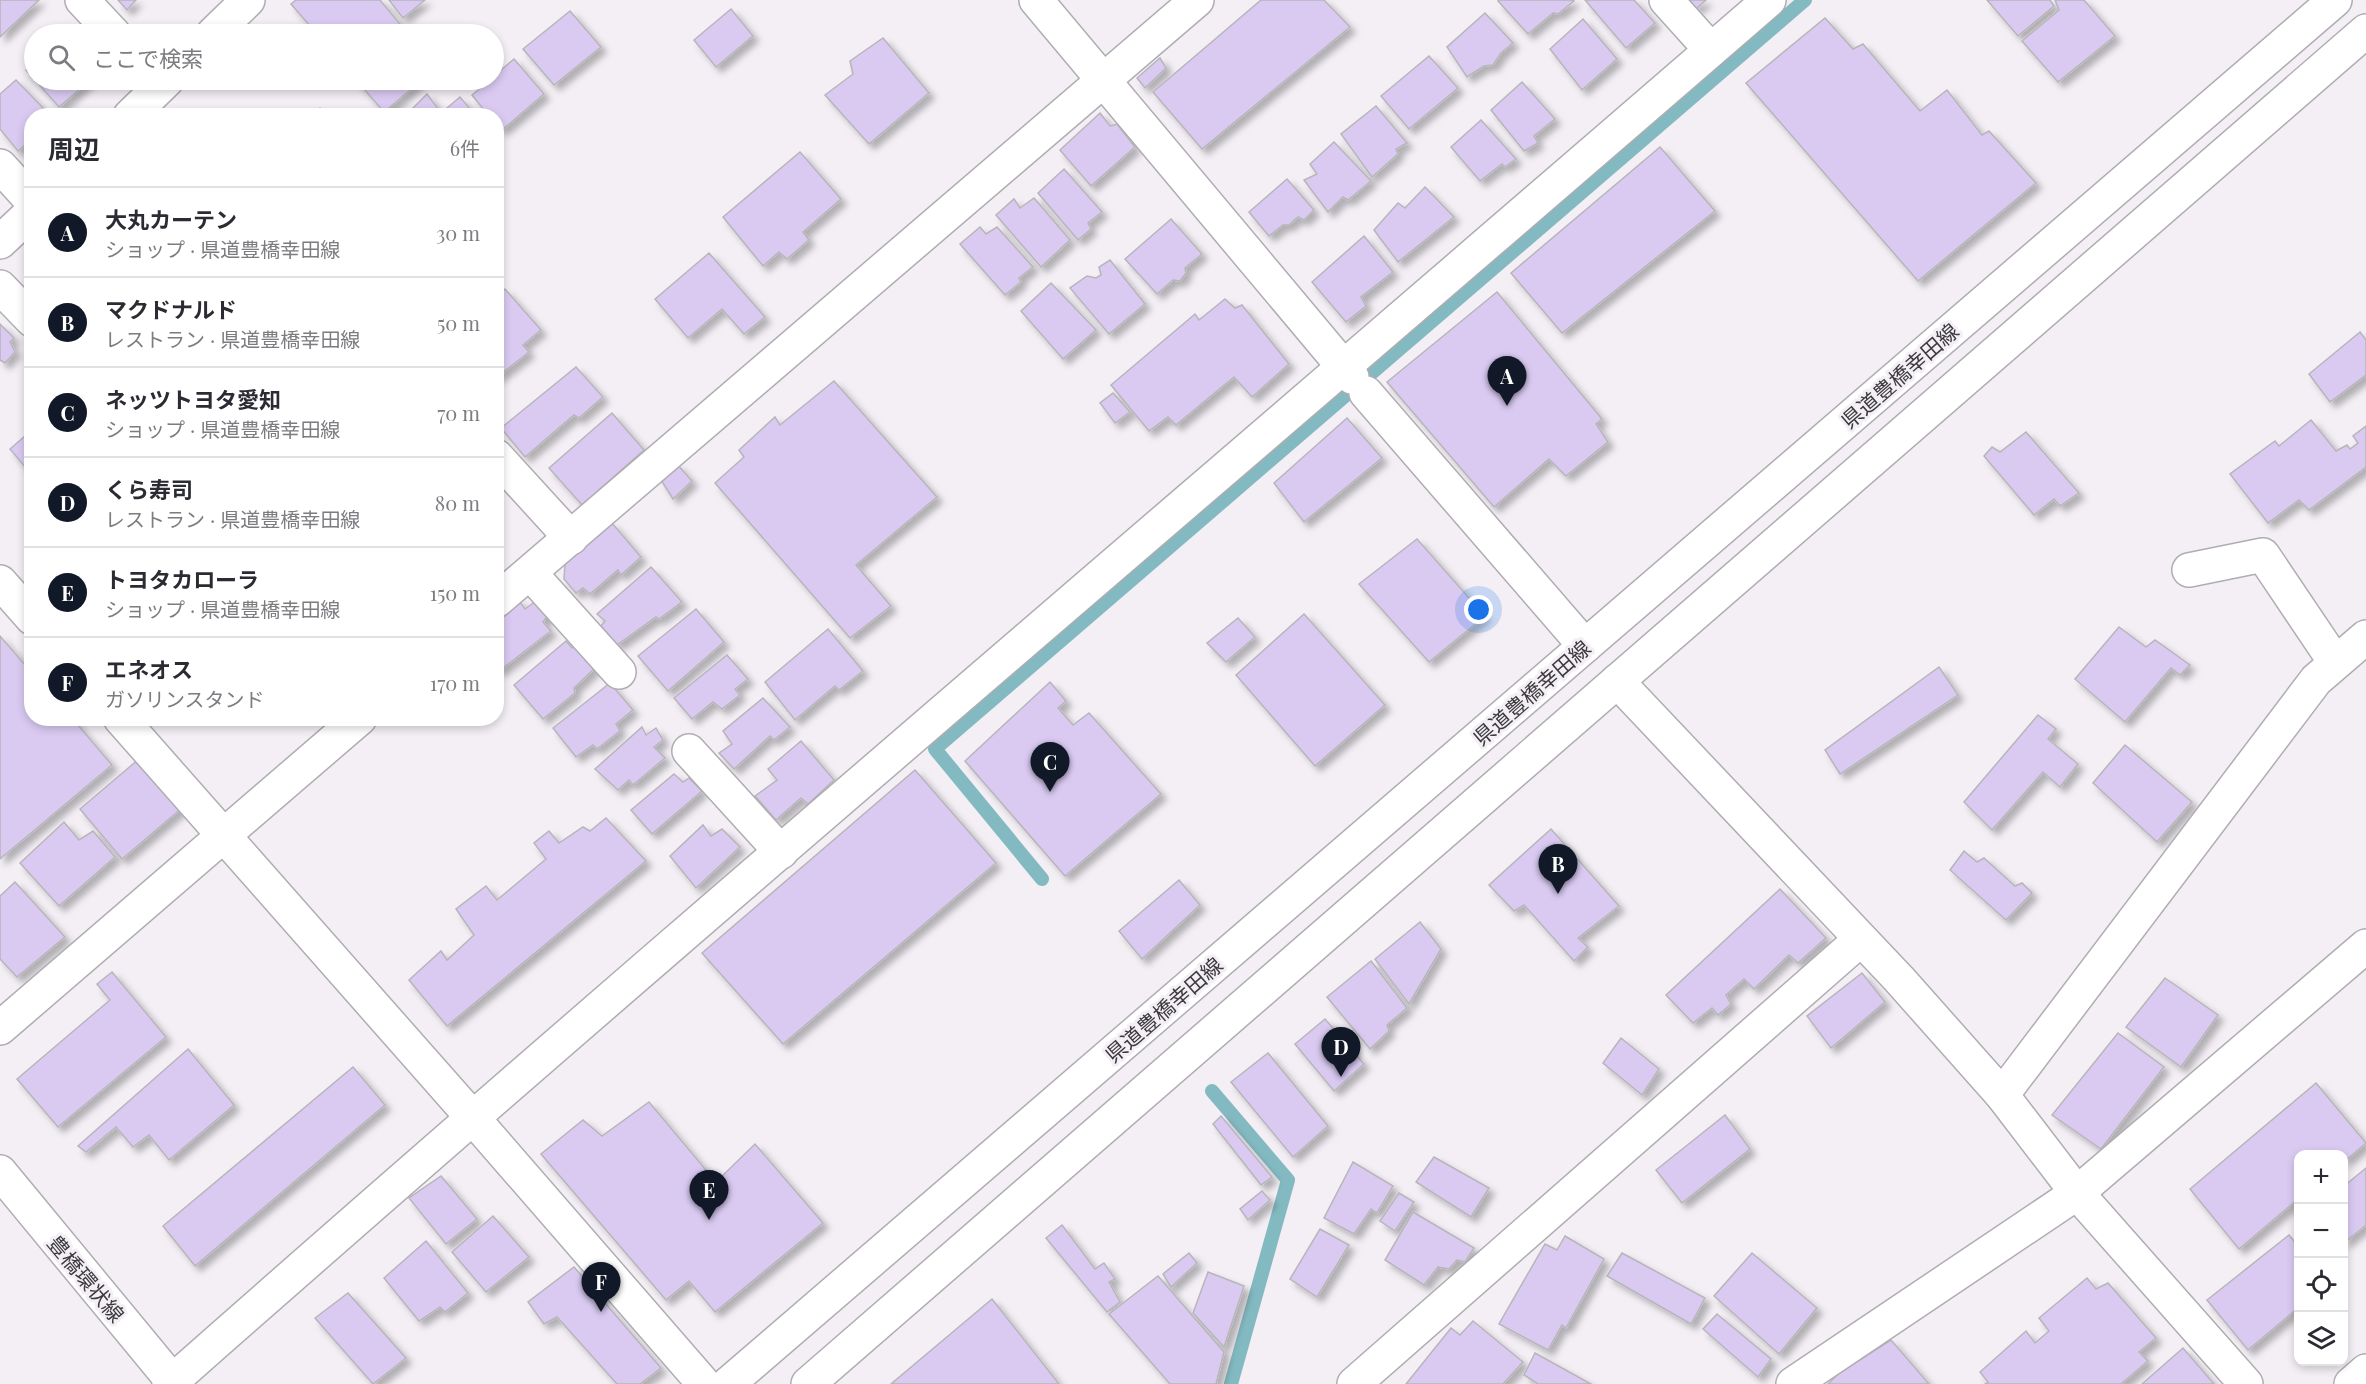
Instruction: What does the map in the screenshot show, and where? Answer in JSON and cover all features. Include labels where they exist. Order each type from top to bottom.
[{"type":"street","points":[[82,0],[105,24]]},
{"type":"street","points":[[223,24],[248,0]]},
{"type":"street","points":[[1036,0],[1354,379],[1585,646]]},
{"type":"street","points":[[504,594],[1197,0]]},
{"type":"street","points":[[1666,0],[1711,50]]},
{"type":"street","points":[[172,1383],[472,1117],[781,852],[1354,379],[1711,50],[1769,0]]},
{"type":"street","name":"県道豊橋幸田線","points":[[728,1384],[2335,0]]},
{"type":"street","points":[[808,1384],[2366,31]]},
{"type":"street","points":[[137,108],[153,90]]},
{"type":"street","points":[[0,166],[24,192]]},
{"type":"street","points":[[0,242],[24,220]]},
{"type":"street","points":[[0,287],[24,312]]},
{"type":"street","points":[[504,465],[571,538]]},
{"type":"street","points":[[2189,570],[2263,555],[2335,662]]},
{"type":"street","points":[[530,573],[619,672]]},
{"type":"street","points":[[0,582],[24,609]]},
{"type":"street","points":[[2002,1095],[2316,680],[2366,637]]},
{"type":"street","points":[[1617,681],[1899,979],[2002,1095],[2077,1193],[2247,1384]]},
{"type":"street","points":[[127,726],[704,1384]]},
{"type":"street","points":[[0,1028],[351,726]]},
{"type":"street","points":[[689,751],[781,852]]},
{"type":"street","points":[[1354,1384],[1860,940]]},
{"type":"street","points":[[1793,1384],[2077,1193],[2366,946]]},
{"type":"street","name":"豊橋環状線","points":[[0,1172],[172,1383]]},
{"type":"street","points":[[2351,1384],[2366,1371]]},
{"type":"building","points":[[0,0],[39,0],[0,37]]},
{"type":"building","points":[[118,0],[136,0],[127,10]]},
{"type":"building","points":[[296,0],[380,0],[400,24],[308,24],[291,4]]},
{"type":"building","points":[[389,0],[425,0],[403,18]]},
{"type":"building","points":[[1261,0],[1324,0],[1350,27],[1202,149],[1153,92]]},
{"type":"building","points":[[1499,0],[1574,1],[1558,14],[1553,13],[1528,34]]},
{"type":"building","points":[[1585,0],[1634,0],[1655,23],[1626,48]]},
{"type":"building","points":[[1689,0],[1706,0],[1696,9]]},
{"type":"building","points":[[1987,0],[2050,0],[2054,6],[2018,36]]},
{"type":"building","points":[[2055,0],[2084,0],[2115,36],[2058,82],[2022,41],[2059,10]]},
{"type":"building","points":[[731,9],[753,36],[716,67],[694,40]]},
{"type":"building","points":[[570,11],[601,47],[554,85],[523,49]]},
{"type":"building","points":[[1485,13],[1513,43],[1501,53],[1493,65],[1484,66],[1467,77],[1447,47]]},
{"type":"building","points":[[1825,18],[1853,49],[1863,44],[1920,111],[1947,90],[1982,135],[1989,131],[2036,183],[1918,281],[1746,83]]},
{"type":"building","points":[[1583,19],[1617,59],[1582,90],[1550,49]]},
{"type":"building","points":[[883,38],[929,93],[869,144],[825,95],[853,74],[850,61]]},
{"type":"building","points":[[1429,56],[1458,88],[1409,129],[1381,96]]},
{"type":"building","points":[[1160,58],[1166,68],[1145,88],[1137,78]]},
{"type":"building","points":[[514,59],[544,94],[504,128],[504,108],[483,108],[472,95],[478,90],[504,90],[504,68]]},
{"type":"building","points":[[16,80],[43,108],[24,108],[24,146],[18,151],[0,129],[0,94]]},
{"type":"building","points":[[1522,82],[1555,119],[1534,136],[1538,143],[1524,151],[1491,110]]},
{"type":"building","points":[[44,90],[79,90],[59,107]]},
{"type":"building","points":[[365,90],[410,90],[389,108],[380,108]]},
{"type":"building","points":[[427,94],[437,108],[413,108]]},
{"type":"building","points":[[460,97],[469,108],[447,108]]},
{"type":"building","points":[[1376,106],[1407,143],[1396,149],[1398,154],[1372,177],[1341,134]]},
{"type":"building","points":[[1100,113],[1110,126],[1117,124],[1135,147],[1091,186],[1060,150]]},
{"type":"building","points":[[1481,120],[1516,159],[1505,167],[1502,164],[1480,181],[1451,147]]},
{"type":"building","points":[[1334,142],[1371,181],[1348,200],[1343,197],[1328,212],[1304,180],[1317,174],[1310,164]]},
{"type":"building","points":[[1660,147],[1715,211],[1562,333],[1511,273]]},
{"type":"building","points":[[800,152],[841,199],[803,232],[809,240],[787,259],[779,252],[763,266],[723,217]]},
{"type":"building","points":[[1064,169],[1102,212],[1088,223],[1091,229],[1078,240],[1038,193]]},
{"type":"building","points":[[1287,179],[1314,210],[1304,220],[1298,217],[1269,236],[1249,212]]},
{"type":"building","points":[[1425,187],[1454,217],[1398,262],[1374,230],[1398,203],[1405,208]]},
{"type":"building","points":[[1034,198],[1070,240],[1041,267],[996,215],[1014,199],[1020,208]]},
{"type":"building","points":[[1171,219],[1202,254],[1185,268],[1186,273],[1180,281],[1173,280],[1157,294],[1125,259]]},
{"type":"building","points":[[980,227],[986,234],[997,227],[1033,267],[1019,278],[1021,282],[1005,295],[960,244]]},
{"type":"building","points":[[1364,236],[1393,272],[1361,297],[1366,306],[1346,322],[1312,282]]},
{"type":"building","points":[[709,253],[765,317],[744,334],[722,309],[688,338],[655,299]]},
{"type":"building","points":[[1110,260],[1145,304],[1109,334],[1070,288],[1087,276],[1096,278],[1101,275],[1099,267]]},
{"type":"building","points":[[1051,283],[1096,330],[1063,359],[1021,311]]},
{"type":"building","points":[[504,290],[541,330],[523,345],[529,352],[504,372]]},
{"type":"building","points":[[1497,292],[1602,419],[1596,424],[1608,442],[1566,476],[1549,459],[1494,507],[1387,382]]},
{"type":"building","points":[[1225,299],[1235,308],[1242,305],[1289,364],[1252,397],[1234,377],[1176,425],[1168,417],[1149,431],[1111,385],[1195,314],[1199,320]]},
{"type":"building","points":[[0,324],[14,338],[10,342],[15,352],[5,363],[0,360]]},
{"type":"building","points":[[2360,332],[2366,340],[2366,375],[2330,402],[2309,374]]},
{"type":"building","points":[[576,367],[603,397],[579,418],[574,415],[525,457],[504,432],[504,426]]},
{"type":"building","points":[[834,381],[937,497],[856,565],[891,606],[850,638],[715,483],[744,457],[739,450],[775,417],[780,425]]},
{"type":"building","points":[[1113,393],[1130,412],[1115,423],[1100,403]]},
{"type":"building","points":[[612,413],[644,450],[582,505],[549,468]]},
{"type":"building","points":[[1347,418],[1382,458],[1304,522],[1274,483]]},
{"type":"building","points":[[2311,420],[2336,451],[2347,445],[2350,449],[2358,443],[2353,436],[2366,426],[2366,467],[2309,510],[2299,500],[2268,523],[2230,474],[2275,441],[2279,446]]},
{"type":"building","points":[[2026,432],[2079,493],[2060,506],[2054,499],[2034,515],[1984,456],[1992,447],[2000,452]]},
{"type":"building","points":[[24,437],[24,466],[10,449]]},
{"type":"building","points":[[677,464],[692,481],[673,499],[661,480]]},
{"type":"building","points":[[612,523],[641,557],[621,575],[618,570],[590,594],[583,588],[576,593],[564,579],[565,564]]},
{"type":"building","points":[[1417,539],[1485,616],[1429,662],[1359,584]]},
{"type":"building","points":[[651,567],[682,602],[659,619],[656,617],[617,645],[601,626],[605,621],[597,614]]},
{"type":"building","points":[[540,598],[551,611],[543,622],[551,631],[504,667],[504,612],[518,599],[525,609]]},
{"type":"building","points":[[696,609],[724,642],[668,691],[638,656]]},
{"type":"building","points":[[1304,614],[1385,705],[1315,766],[1236,675]]},
{"type":"building","points":[[1238,618],[1255,637],[1226,662],[1207,643]]},
{"type":"building","points":[[2119,627],[2146,647],[2155,640],[2190,665],[2180,675],[2171,668],[2125,722],[2075,679]]},
{"type":"building","points":[[828,629],[863,671],[839,690],[835,686],[795,720],[765,682]]},
{"type":"building","points":[[0,636],[24,664],[24,726],[79,726],[112,765],[0,859]]},
{"type":"building","points":[[566,641],[595,668],[574,688],[575,693],[543,719],[514,685]]},
{"type":"building","points":[[727,655],[748,679],[735,689],[740,695],[722,709],[713,702],[692,719],[674,698]]},
{"type":"building","points":[[1939,667],[1958,695],[1840,774],[1825,750]]},
{"type":"building","points":[[1050,682],[1066,701],[1058,708],[1073,725],[1089,713],[1161,794],[1065,876],[965,761]]},
{"type":"building","points":[[610,683],[633,710],[616,724],[620,731],[597,749],[593,745],[576,757],[553,728]]},
{"type":"building","points":[[763,698],[790,727],[774,740],[770,736],[734,769],[719,753],[732,744],[723,731]]},
{"type":"building","points":[[2038,715],[2056,729],[2048,739],[2078,764],[2060,787],[2043,772],[1992,830],[1964,802]]},
{"type":"building","points":[[642,727],[646,735],[656,728],[663,740],[654,747],[665,758],[633,785],[629,780],[618,790],[595,769]]},
{"type":"building","points":[[801,741],[834,780],[808,804],[801,798],[776,820],[755,796],[777,780],[768,769]]},
{"type":"building","points":[[2125,745],[2192,802],[2157,842],[2093,783]]},
{"type":"building","points":[[140,758],[182,808],[122,859],[80,809]]},
{"type":"building","points":[[915,770],[996,863],[783,1044],[702,953]]},
{"type":"building","points":[[674,774],[683,782],[689,778],[702,791],[652,834],[631,810]]},
{"type":"building","points":[[606,818],[646,861],[447,1026],[409,980],[441,951],[447,960],[474,935],[456,909],[486,886],[497,900],[546,859],[534,843],[549,831],[559,843],[583,827],[590,831]]},
{"type":"building","points":[[64,822],[79,840],[93,831],[115,857],[59,906],[20,863]]},
{"type":"building","points":[[703,825],[711,836],[722,829],[740,847],[696,888],[670,856]]},
{"type":"building","points":[[1551,829],[1619,906],[1578,938],[1588,947],[1574,961],[1524,905],[1514,911],[1489,885]]},
{"type":"building","points":[[1964,851],[1977,862],[1984,858],[2015,886],[2022,883],[2032,893],[2006,920],[1950,870]]},
{"type":"building","points":[[1179,880],[1200,905],[1142,959],[1119,931]]},
{"type":"building","points":[[15,882],[65,937],[17,977],[0,959],[0,896]]},
{"type":"building","points":[[1780,889],[1826,938],[1798,963],[1789,955],[1754,989],[1744,979],[1726,995],[1731,1004],[1718,1015],[1712,1008],[1693,1023],[1666,995]]},
{"type":"building","points":[[1420,922],[1441,949],[1409,1004],[1375,959]]},
{"type":"building","points":[[1371,961],[1407,1008],[1387,1025],[1389,1031],[1370,1049],[1327,997]]},
{"type":"building","points":[[112,972],[166,1037],[58,1127],[17,1079],[110,1000],[97,984]]},
{"type":"building","points":[[1862,973],[1885,1002],[1831,1048],[1807,1016]]},
{"type":"building","points":[[2165,978],[2218,1015],[2181,1067],[2126,1027]]},
{"type":"building","points":[[1325,1019],[1364,1064],[1334,1091],[1295,1044]]},
{"type":"building","points":[[2118,1033],[2164,1067],[2101,1149],[2052,1115]]},
{"type":"building","points":[[1621,1038],[1659,1069],[1642,1095],[1603,1063]]},
{"type":"building","points":[[188,1049],[234,1105],[169,1160],[149,1135],[133,1147],[116,1127],[86,1152],[78,1146]]},
{"type":"building","points":[[1268,1053],[1328,1126],[1293,1157],[1231,1082]]},
{"type":"building","points":[[353,1067],[385,1105],[195,1266],[163,1226]]},
{"type":"building","points":[[2316,1083],[2366,1143],[2348,1159],[2348,1150],[2294,1150],[2294,1202],[2239,1249],[2190,1189]]},
{"type":"building","points":[[649,1102],[716,1182],[755,1144],[823,1223],[715,1312],[689,1281],[666,1300],[541,1154],[583,1120],[602,1136]]},
{"type":"building","points":[[1725,1115],[1750,1149],[1682,1203],[1656,1170]]},
{"type":"building","points":[[1221,1116],[1272,1177],[1261,1185],[1213,1124]]},
{"type":"building","points":[[1434,1157],[1489,1188],[1471,1217],[1416,1182]]},
{"type":"building","points":[[1353,1162],[1393,1186],[1377,1213],[1371,1209],[1354,1234],[1324,1218]]},
{"type":"building","points":[[2366,1168],[2366,1225],[2348,1240],[2348,1204],[2348,1183]]},
{"type":"building","points":[[441,1176],[477,1219],[446,1244],[409,1198]]},
{"type":"building","points":[[1262,1191],[1270,1200],[1248,1220],[1240,1209]]},
{"type":"building","points":[[1399,1193],[1414,1202],[1395,1231],[1380,1221]]},
{"type":"building","points":[[1413,1212],[1474,1248],[1465,1262],[1457,1260],[1449,1269],[1438,1267],[1424,1285],[1385,1260]]},
{"type":"building","points":[[493,1216],[529,1257],[486,1292],[452,1252]]},
{"type":"building","points":[[1062,1225],[1095,1269],[1104,1263],[1115,1279],[1109,1282],[1120,1302],[1107,1312],[1046,1238]]},
{"type":"building","points":[[1320,1229],[1349,1245],[1317,1297],[1290,1279]]},
{"type":"building","points":[[2289,1235],[2294,1241],[2294,1311],[2248,1350],[2207,1300]]},
{"type":"building","points":[[1565,1236],[1604,1259],[1566,1328],[1562,1325],[1548,1350],[1499,1324],[1545,1244],[1557,1250]]},
{"type":"building","points":[[426,1241],[468,1293],[445,1312],[440,1307],[419,1321],[384,1278]]},
{"type":"building","points":[[1189,1253],[1197,1263],[1171,1287],[1163,1274]]},
{"type":"building","points":[[1622,1253],[1705,1298],[1691,1324],[1607,1276]]},
{"type":"building","points":[[1752,1253],[1817,1308],[1779,1354],[1714,1296]]},
{"type":"building","points":[[574,1267],[661,1368],[640,1384],[617,1384],[557,1317],[544,1324],[528,1302]]},
{"type":"building","points":[[1208,1272],[1244,1286],[1224,1347],[1193,1313]]},
{"type":"building","points":[[1158,1276],[1224,1352],[1216,1384],[1170,1384],[1109,1314]]},
{"type":"building","points":[[2087,1278],[2096,1289],[2108,1283],[2156,1338],[2139,1352],[2148,1361],[2121,1384],[1985,1384],[1988,1382],[1980,1372],[2026,1331],[2035,1343],[2049,1331],[2039,1318]]},
{"type":"building","points":[[348,1293],[406,1358],[373,1384],[315,1318]]},
{"type":"building","points":[[992,1299],[1059,1384],[891,1384]]},
{"type":"building","points":[[1717,1314],[1771,1359],[1758,1377],[1703,1329]]},
{"type":"building","points":[[1473,1321],[1523,1362],[1503,1384],[1406,1384],[1451,1328],[1460,1335]]},
{"type":"building","points":[[1891,1340],[1929,1384],[1828,1384],[1839,1373]]},
{"type":"building","points":[[2183,1348],[2214,1384],[2142,1384]]},
{"type":"building","points":[[1535,1353],[1591,1384],[1538,1384],[1524,1375]]},
{"type":"waterway","points":[[1042,879],[935,749],[1805,0]]},
{"type":"waterway","points":[[1212,1091],[1288,1180],[1231,1384]]},
{"type":"place","name":"大丸カーテン","points":[[1507,406]]},
{"type":"place","name":"ネッツトヨタ愛知","points":[[1050,792]]},
{"type":"place","name":"マクドナルド","points":[[1558,894]]},
{"type":"place","name":"くら寿司","points":[[1341,1077]]},
{"type":"place","name":"トヨタカローラ","points":[[709,1220]]},
{"type":"place","name":"エネオス","points":[[601,1312]]}]
